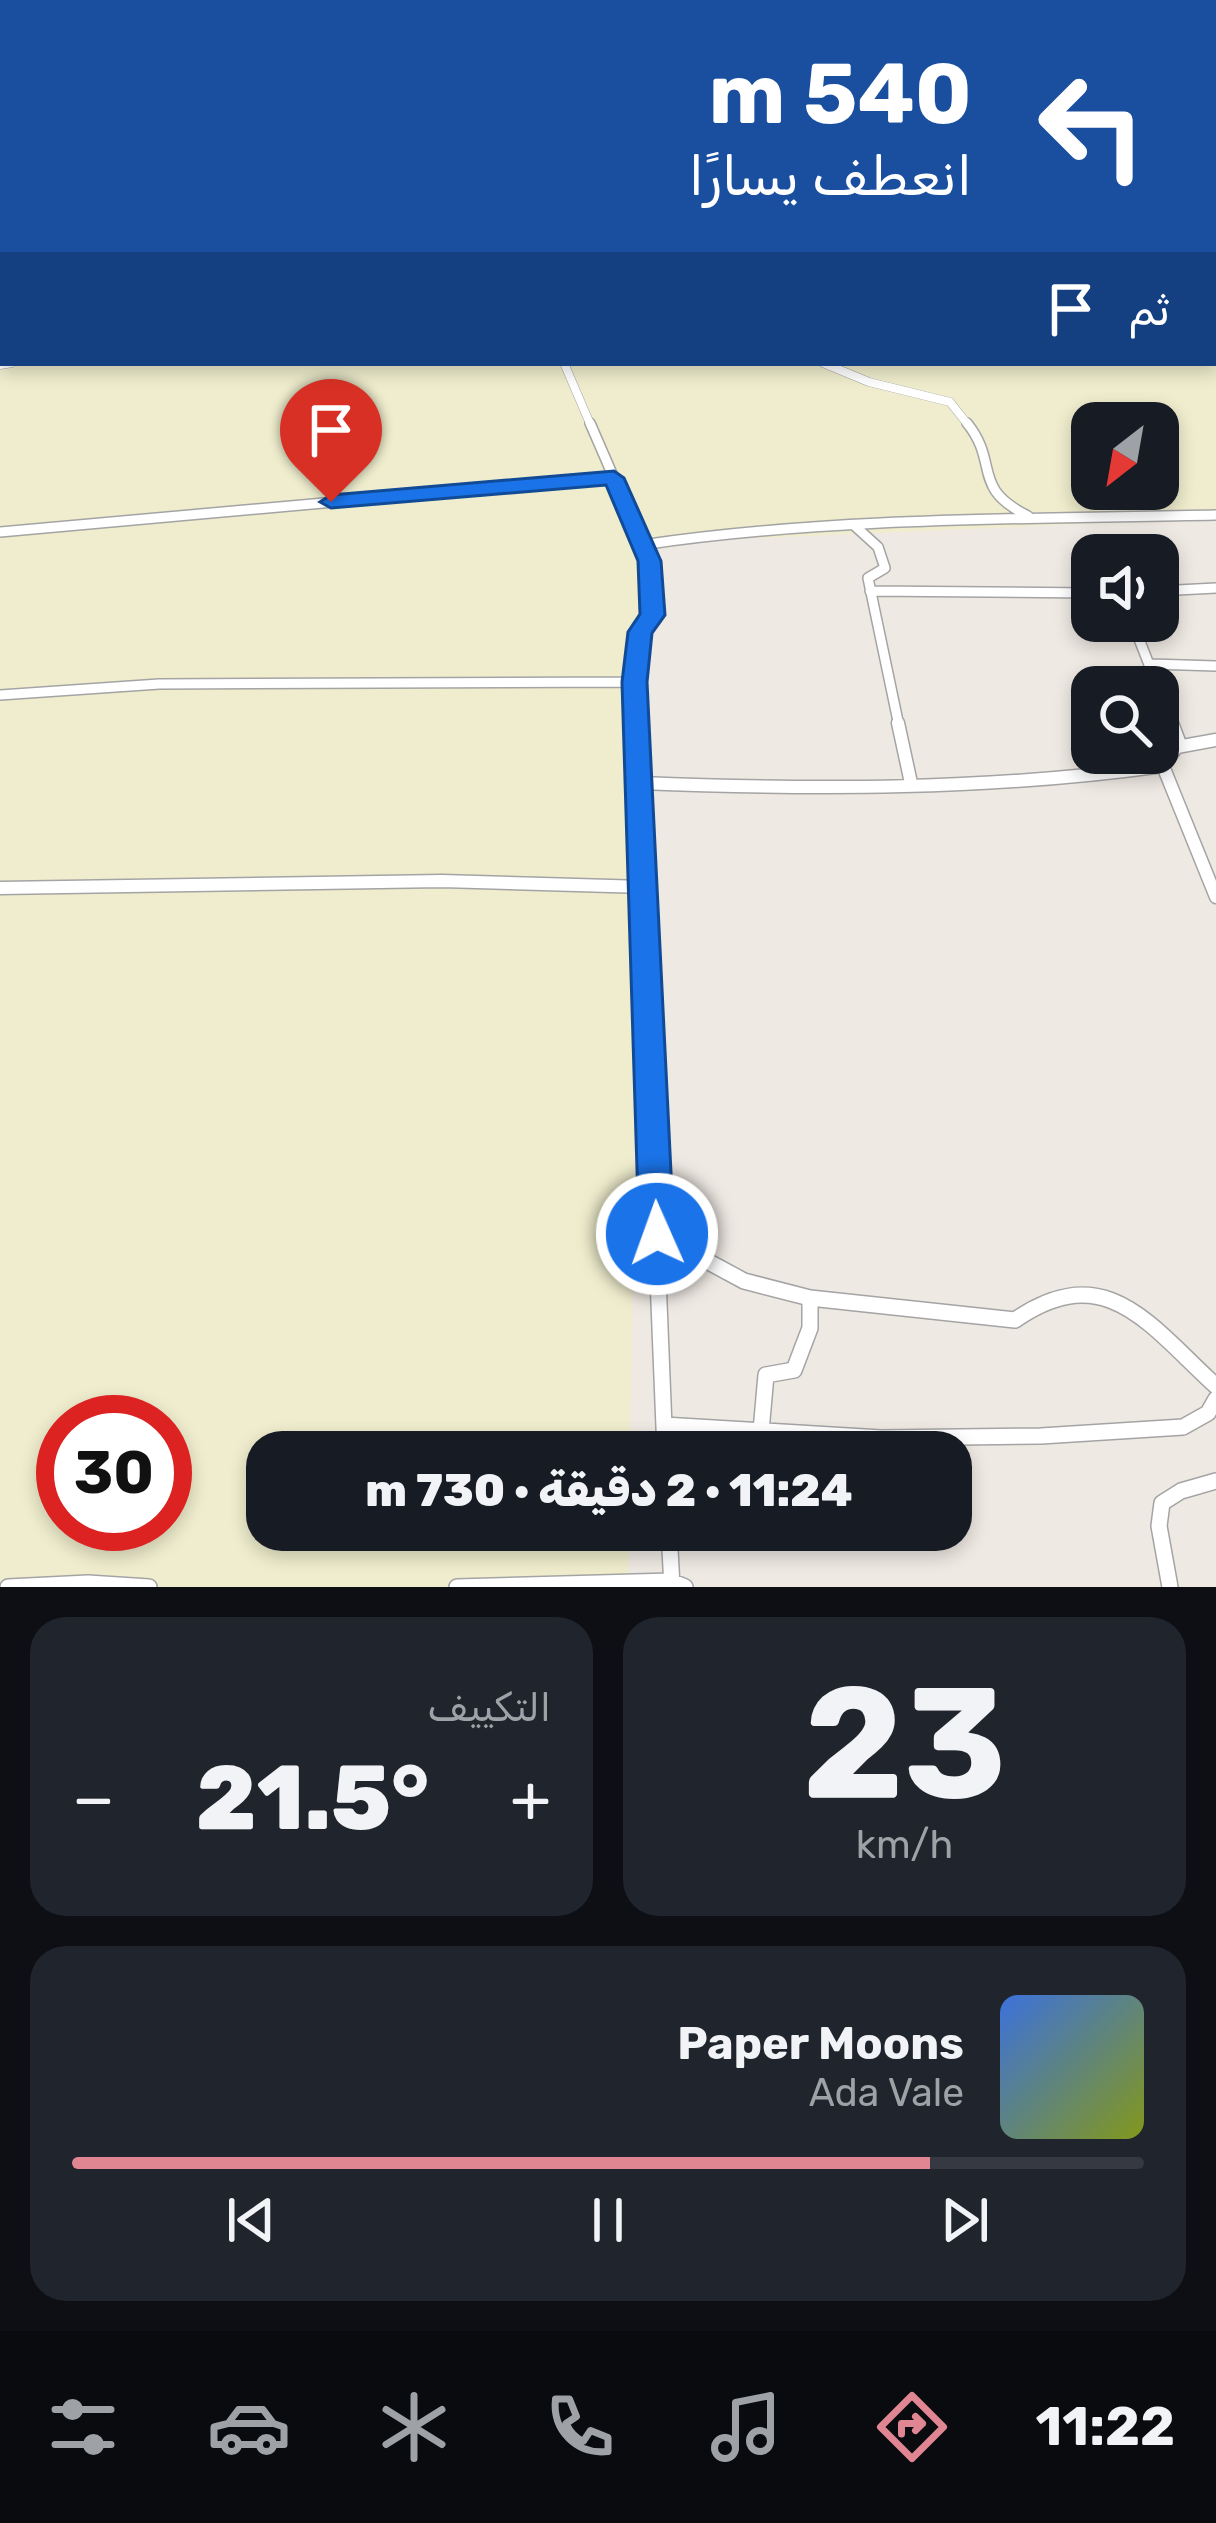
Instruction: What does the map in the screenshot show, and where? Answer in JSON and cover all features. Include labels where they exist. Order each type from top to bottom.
[{"type":"street","points":[[565,366],[650,561],[652,615],[640,632],[634,682],[664,1431]]},
{"type":"street","points":[[831,366],[869,382],[950,402],[978,437],[993,491],[1002,503],[1031,518]]},
{"type":"street","points":[[0,532],[614,478]]},
{"type":"street","points":[[995,519],[1002,503]]},
{"type":"street","points":[[642,544],[995,519],[1216,515]]},
{"type":"street","points":[[856,527],[878,547],[885,568],[868,578],[911,783]]},
{"type":"street","points":[[1179,590],[1216,588]]},
{"type":"street","points":[[870,591],[1071,593]]},
{"type":"street","points":[[1141,642],[1180,744],[1216,740]]},
{"type":"street","points":[[1151,664],[1216,666]]},
{"type":"street","points":[[0,695],[159,684],[634,682]]},
{"type":"street","points":[[641,783],[815,790],[1106,774]]},
{"type":"street","points":[[1166,774],[1216,897]]},
{"type":"street","points":[[0,888],[442,881],[645,887]]},
{"type":"street","points":[[657,1234],[744,1281],[810,1298],[1015,1320],[1032,1304],[1064,1294],[1088,1293],[1139,1312],[1216,1385]]},
{"type":"street","points":[[664,1425],[761,1431],[766,1375],[794,1370],[810,1328],[810,1298]]},
{"type":"street","points":[[972,1436],[1148,1431],[1199,1420],[1216,1399]]},
{"type":"street","points":[[1170,1587],[1160,1526],[1162,1502],[1180,1491],[1216,1481]]},
{"type":"street","points":[[457,1587],[676,1585],[672,1551]]},
{"type":"street","points":[[8,1587],[88,1582],[149,1587]]},
{"type":"shaded area","points":[[0,366],[1216,366],[1216,518],[645,543],[630,1431],[246,1431],[246,1551],[629,1551],[628,1587],[0,1587]]},
{"type":"route","points":[[331,502],[614,478],[650,561],[652,588],[652,618],[640,632],[634,682],[657,1234]]}]
